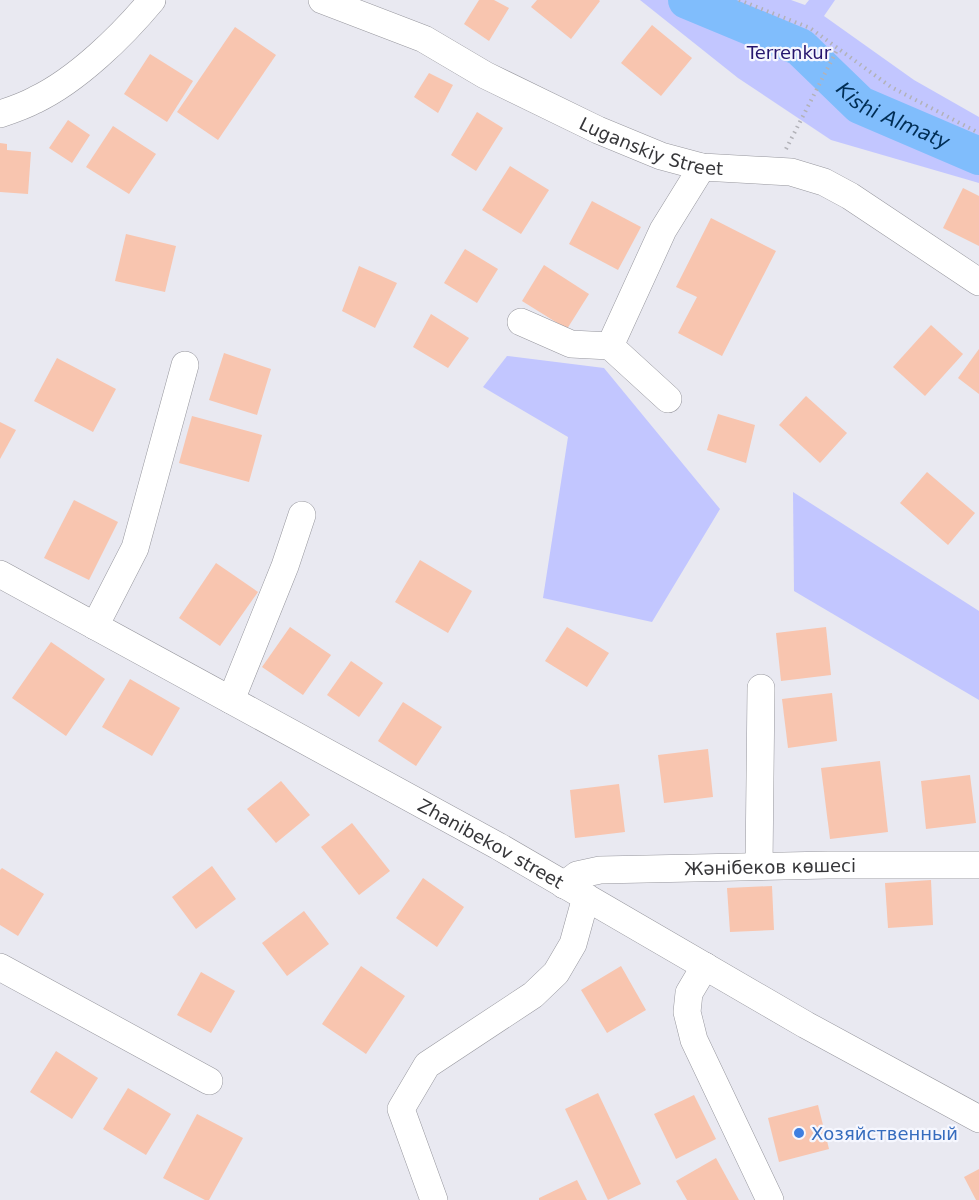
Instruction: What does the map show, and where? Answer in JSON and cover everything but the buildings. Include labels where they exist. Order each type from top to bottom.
[{"type":"street","points":[[0,114],[36,100],[69,80],[102,52],[152,0]]},
{"type":"street","name":"Luganskiy Street","points":[[322,0],[424,39],[485,75],[598,130],[661,156],[705,167],[791,172],[824,182],[850,196],[979,282]]},
{"type":"street","points":[[610,346],[663,230],[705,167]]},
{"type":"street","points":[[521,322],[571,344],[610,346],[668,399]]},
{"type":"street","points":[[95,626],[135,548],[185,365]]},
{"type":"street","points":[[231,700],[285,567],[302,515]]},
{"type":"street","name":"Zhanibekov street","points":[[0,574],[498,846],[806,1025],[979,1119]]},
{"type":"street","points":[[759,866],[761,688]]},
{"type":"street","name":"Жәнібеков көшесі","points":[[575,891],[577,875],[600,870],[828,864],[979,865]]},
{"type":"street","points":[[434,1200],[401,1109],[427,1065],[533,995],[556,973],[573,944],[575,891]]},
{"type":"street","points":[[705,966],[689,993],[687,1012],[694,1040],[770,1200]]},
{"type":"street","points":[[0,967],[209,1082]]},
{"type":"path","points":[[739,0],[810,28],[891,87],[979,133]]},
{"type":"path","points":[[787,147],[837,49]]},
{"type":"green space","name":"Terrenkur","points":[[640,0],[791,0],[805,5],[809,0],[835,0],[824,16],[914,80],[979,117],[979,183],[831,140],[738,78]]},
{"type":"green space","points":[[507,356],[604,368],[720,509],[652,622],[543,598],[568,437],[483,387]]},
{"type":"green space","points":[[793,492],[979,611],[979,700],[794,591]]},
{"type":"waterway","name":"Kіshі Almaty","points":[[687,0],[800,47],[860,105],[979,156]]},
{"type":"place","name":"Хозяйственный","points":[[799,1133]]}]
